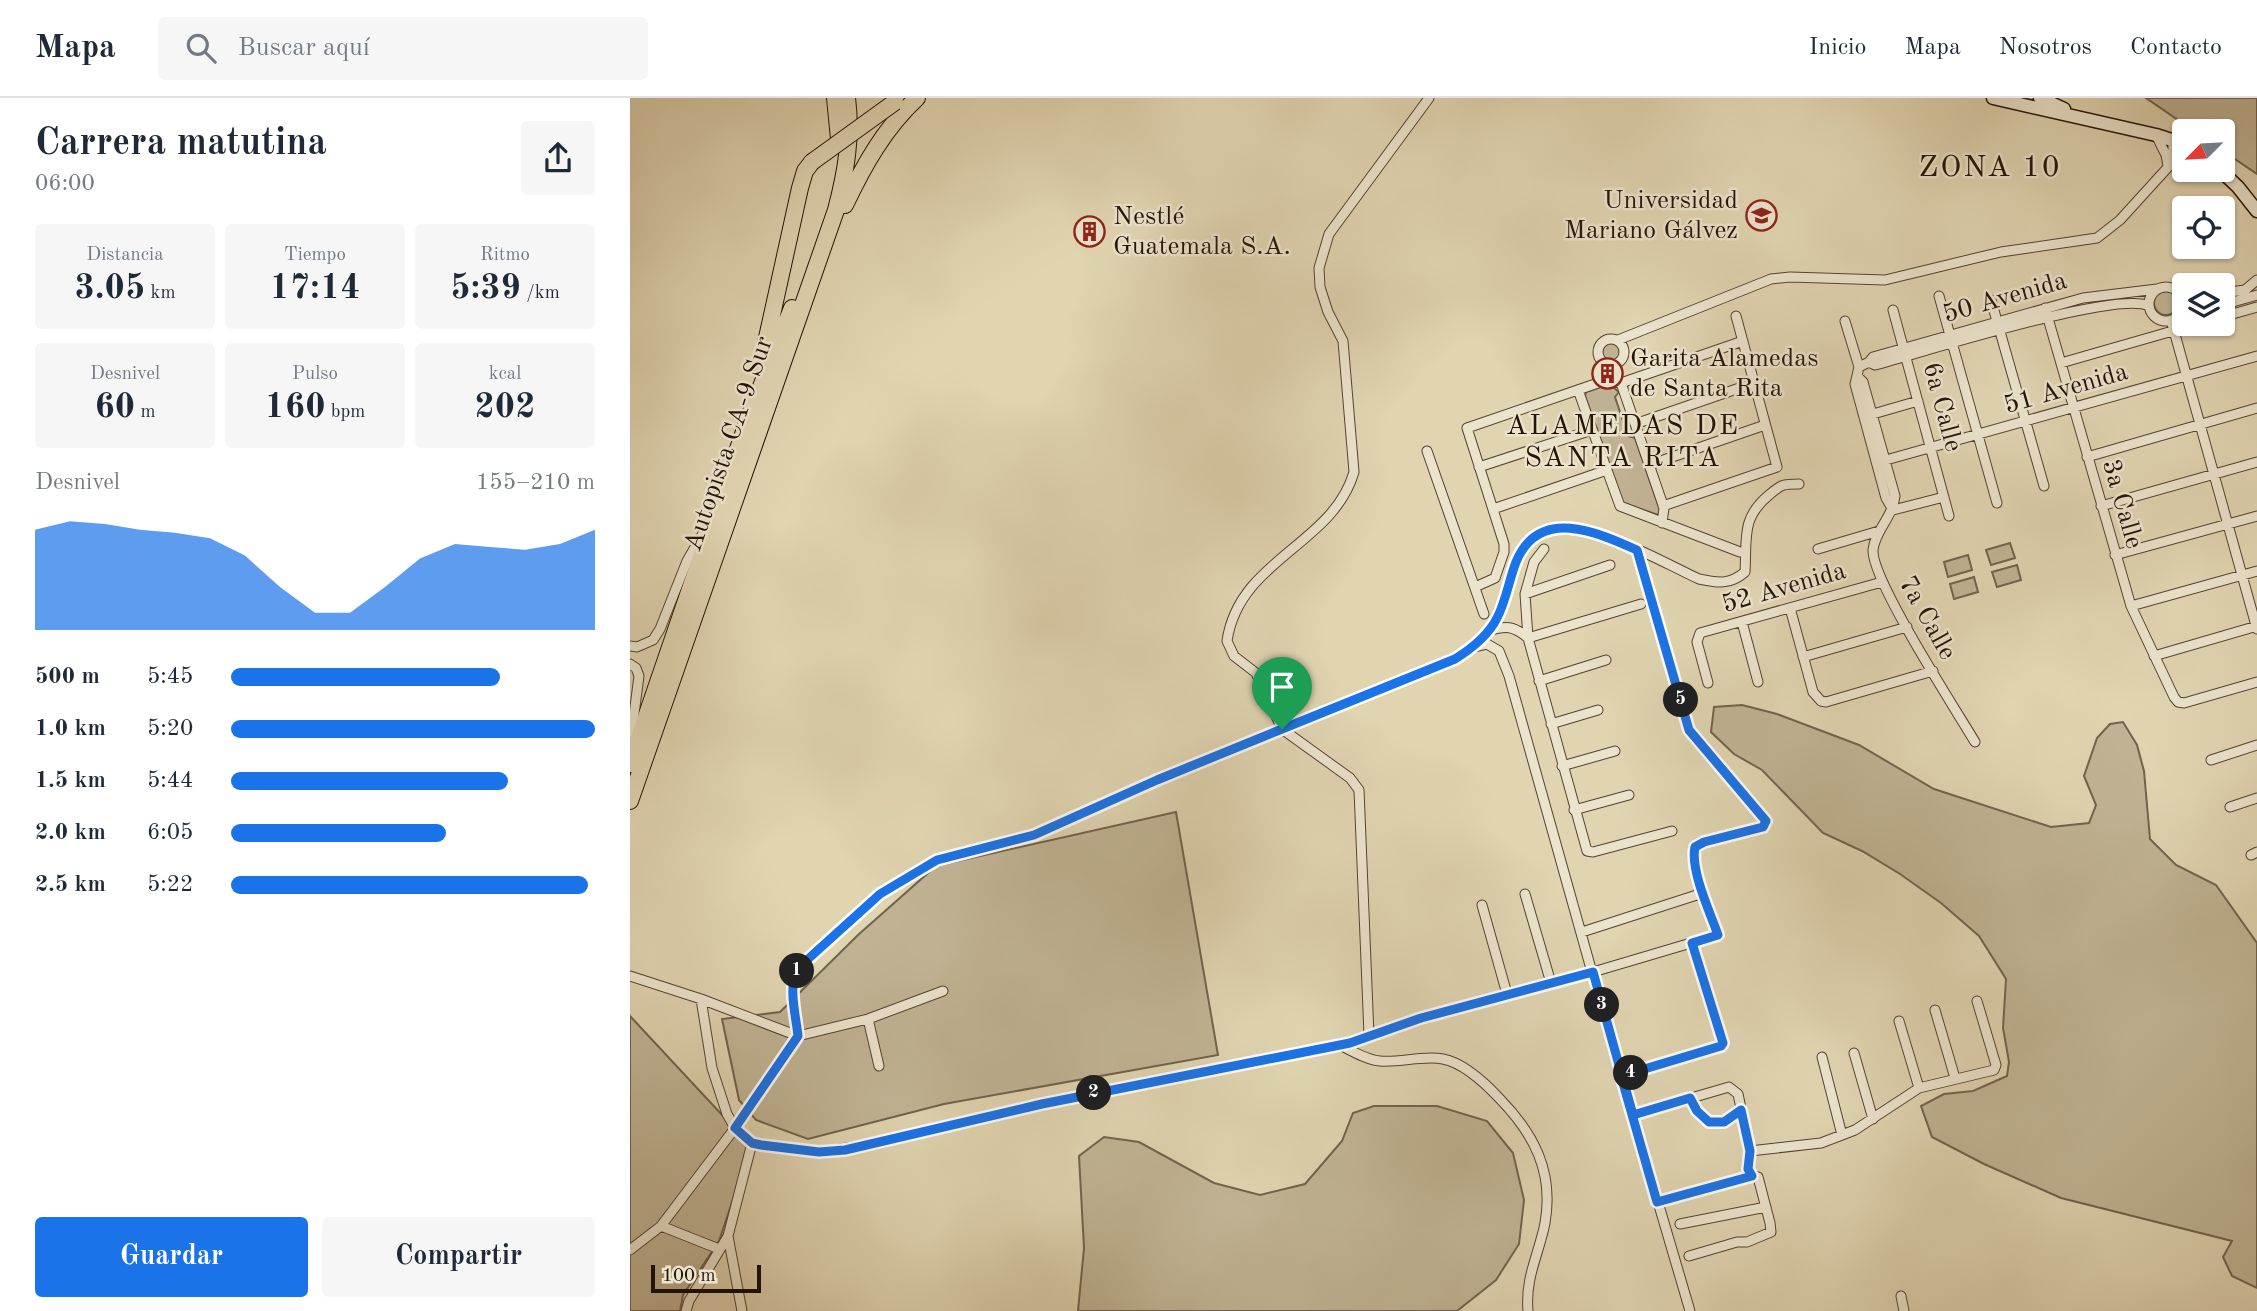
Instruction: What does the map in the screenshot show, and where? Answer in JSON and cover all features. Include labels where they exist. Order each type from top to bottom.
[{"type":"highway","name":"Autopista CA-9 Sur","points":[[630,764],[834,184],[839,146],[835,98]]},
{"type":"highway","name":"Autopista CA-9 Sur","points":[[630,801],[829,231],[844,180],[848,155],[849,115],[846,98]]},
{"type":"highway","points":[[829,231],[839,218],[873,149],[917,98]]},
{"type":"highway","points":[[750,417],[805,171],[812,162],[898,100]]},
{"type":"main road","points":[[1993,98],[2041,103],[2080,117],[2172,140]]},
{"type":"main road","points":[[2041,103],[2080,117]]},
{"type":"main road","points":[[2233,182],[2257,211]]},
{"type":"street","points":[[1369,1035],[1359,790],[1350,778],[1282,729],[1256,673],[1234,656],[1228,646],[1227,637],[1238,606],[1247,591],[1265,570],[1306,538],[1336,509],[1351,483],[1354,472],[1343,341],[1328,312],[1320,287],[1319,268],[1329,233],[1429,98]]},
{"type":"street","points":[[2156,135],[2166,155],[2168,167]]},
{"type":"street","points":[[1621,344],[1634,333],[1771,279],[1790,277],[1885,280],[2001,252],[2097,238],[2127,213],[2172,161]]},
{"type":"street","points":[[2236,297],[2257,280]]},
{"type":"street","points":[[2172,289],[2157,289],[2152,293],[2149,306],[2150,312],[2159,320],[2172,319]]},
{"type":"street","name":"50 Avenida","points":[[1862,368],[1873,357],[1951,340],[2047,313],[2093,296],[2157,289]]},
{"type":"street","points":[[2236,297],[2257,295]]},
{"type":"street","points":[[1939,296],[1997,503]]},
{"type":"street","points":[[1991,300],[2044,486]]},
{"type":"street","name":"50 Avenida","points":[[2047,313],[2140,302],[2149,306]]},
{"type":"street","points":[[2235,313],[2257,307]]},
{"type":"street","name":"6a Calle","points":[[1893,310],[1949,516]]},
{"type":"street","name":"3a Calle","points":[[2047,313],[2131,606],[2174,697],[2179,703],[2257,681]]},
{"type":"street","points":[[1663,506],[1776,468],[1736,316]]},
{"type":"street","points":[[1845,321],[1862,368],[1863,382],[1886,460],[1895,496],[1893,510]]},
{"type":"street","points":[[2061,363],[2172,331]]},
{"type":"street","points":[[2154,656],[2257,627],[2176,336]]},
{"type":"street","points":[[1603,382],[1603,362],[1598,355],[1599,346],[1609,339],[1621,344]]},
{"type":"street","points":[[1475,587],[1494,579],[1504,552],[1504,544],[1467,428],[1603,382],[1621,383],[1743,341]]},
{"type":"street","points":[[1614,365],[1623,358],[1621,344]]},
{"type":"street","name":"51 Avenida","points":[[1886,460],[2257,356]]},
{"type":"street","points":[[1603,362],[1614,365]]},
{"type":"street","points":[[1614,365],[1614,374],[1621,383],[1663,506],[1665,513],[1662,523]]},
{"type":"street","points":[[1862,368],[1855,384],[1886,498],[1893,510]]},
{"type":"street","points":[[1635,424],[1754,383]]},
{"type":"street","points":[[1578,390],[1620,506],[1740,552]]},
{"type":"street","points":[[1872,414],[1918,401]]},
{"type":"street","points":[[2087,457],[2257,408]]},
{"type":"street","points":[[1649,465],[1765,425]]},
{"type":"street","points":[[1479,467],[1592,429]]},
{"type":"street","points":[[1427,451],[1484,614]]},
{"type":"street","points":[[2101,506],[2257,462]]},
{"type":"street","points":[[1493,509],[1606,470]]},
{"type":"street","points":[[1475,647],[1497,620],[1517,559],[1540,533],[1562,527],[1603,535],[1699,579],[1713,582],[1734,581],[1745,572],[1748,520],[1756,506],[1782,484],[1800,484]]},
{"type":"street","points":[[1893,510],[1944,497]]},
{"type":"street","name":"7a Calle","points":[[1893,510],[1880,531],[1873,554],[1882,582],[1975,742]]},
{"type":"street","points":[[630,646],[637,647],[653,640],[687,561],[717,515]]},
{"type":"street","points":[[2115,555],[2257,516]]},
{"type":"street","points":[[1818,549],[1880,531]]},
{"type":"street","points":[[1544,549],[1534,562],[1525,594],[1528,638],[1584,847],[1593,852],[1672,831]]},
{"type":"street","points":[[701,999],[712,1068],[727,1114],[735,1128],[752,1143],[819,1152],[845,1150],[1042,1104],[1350,1043],[1369,1035],[1718,935],[1703,893],[1693,854],[1695,847],[1704,842],[1763,827],[1766,821],[1689,730],[1637,550]]},
{"type":"street","points":[[1525,594],[1610,565]]},
{"type":"street","points":[[2131,606],[2257,571]]},
{"type":"street","name":"52 Avenida","points":[[1708,683],[1697,642],[1699,635],[1882,582]]},
{"type":"street","points":[[1528,638],[1641,604]]},
{"type":"street","points":[[1790,608],[1818,700],[1826,702],[1933,671]]},
{"type":"street","points":[[1742,622],[1758,682]]},
{"type":"street","points":[[1487,631],[1511,627],[1518,629],[1528,638]]},
{"type":"street","points":[[1803,657],[1907,627]]},
{"type":"street","points":[[630,1251],[661,1226],[735,1128],[798,1036],[793,989],[797,969],[880,894],[937,860],[1034,835],[1157,780],[1455,659],[1475,647],[1488,644],[1501,654],[1690,1311]]},
{"type":"street","points":[[1539,681],[1606,660]]},
{"type":"street","points":[[630,664],[636,668],[639,676],[630,745]]},
{"type":"street","points":[[1551,724],[1598,710]]},
{"type":"street","points":[[2211,760],[2257,745]]},
{"type":"street","points":[[1562,766],[1615,751]]},
{"type":"street","points":[[1574,810],[1629,795]]},
{"type":"street","points":[[2230,807],[2257,797]]},
{"type":"street","points":[[1582,932],[1703,893]]},
{"type":"street","points":[[1525,894],[1551,983]]},
{"type":"street","points":[[1482,905],[1507,995]]},
{"type":"street","points":[[1621,1076],[1721,1046],[1723,1043],[1692,943]]},
{"type":"street","points":[[630,976],[701,999],[798,1036],[868,1019],[943,991]]},
{"type":"street","points":[[1750,1151],[1821,1143],[1855,1130],[1919,1088],[1989,1073],[1996,1065],[1976,1001]]},
{"type":"street","points":[[1935,1010],[1955,1079]]},
{"type":"street","points":[[868,1019],[879,1066]]},
{"type":"street","points":[[1899,1021],[1919,1088]]},
{"type":"street","points":[[1339,1045],[1377,1061],[1444,1059],[1459,1066],[1488,1087],[1512,1111],[1530,1135],[1544,1168],[1548,1189],[1545,1224],[1529,1278],[1528,1311]]},
{"type":"street","points":[[1854,1053],[1873,1119]]},
{"type":"street","points":[[1822,1057],[1842,1135]]},
{"type":"street","points":[[1633,1115],[1728,1087],[1738,1094],[1750,1151],[1748,1169],[1752,1176]]},
{"type":"street","points":[[1690,1098],[1697,1111],[1709,1122],[1724,1122],[1741,1110]]},
{"type":"street","points":[[687,1311],[689,1301],[728,1236],[752,1143]]},
{"type":"street","points":[[1657,1202],[1752,1176],[1758,1177],[1770,1232],[1755,1240],[1689,1256]]},
{"type":"street","points":[[1680,1224],[1766,1207]]},
{"type":"street","points":[[661,1226],[719,1249]]},
{"type":"street","points":[[728,1236],[743,1311]]},
{"type":"street","points":[[1901,1296],[1904,1311]]},
{"type":"shaded area","points":[[2146,98],[2257,98],[2257,174],[2235,159],[2235,119],[2177,119]]},
{"type":"shaded area","points":[[2161,292],[2171,292],[2172,313],[2161,314],[2155,308],[2155,298]]},
{"type":"shaded area","points":[[1611,342],[1618,345],[1621,352],[1618,359],[1611,362],[1604,359],[1601,352],[1604,345]]},
{"type":"shaded area","points":[[1609,384],[1619,392],[1615,397],[1628,436],[1635,438],[1660,510],[1658,515],[1623,503],[1585,396],[1586,392]]},
{"type":"shaded area","points":[[2010,543],[2015,558],[1991,565],[1986,550]]},
{"type":"shaded area","points":[[1968,555],[1972,570],[1948,577],[1944,562]]},
{"type":"shaded area","points":[[2017,565],[2021,580],[1997,587],[1992,572]]},
{"type":"shaded area","points":[[1974,577],[1978,592],[1954,599],[1950,584]]},
{"type":"shaded area","points":[[1742,705],[1777,714],[1859,745],[1934,789],[2051,827],[2089,823],[2096,805],[2084,776],[2097,738],[2110,724],[2123,722],[2137,745],[2144,771],[2150,839],[2176,865],[2216,885],[2257,943],[2257,1288],[2232,1276],[2223,1257],[2232,1241],[2061,1198],[1984,1164],[1932,1137],[1921,1106],[1944,1094],[1973,1091],[2007,1076],[2009,1062],[2003,1028],[2006,979],[1979,936],[1941,903],[1862,851],[1823,833],[1762,770],[1734,754],[1711,732],[1714,707]]},
{"type":"shaded area","points":[[1176,812],[1218,1055],[944,1104],[808,1139],[756,1120],[739,1100],[722,1019],[780,1012],[858,935],[936,866]]},
{"type":"shaded area","points":[[630,1016],[751,1146],[719,1241],[683,1295],[680,1311],[630,1311]]},
{"type":"shaded area","points":[[1374,1106],[1437,1106],[1487,1121],[1513,1153],[1524,1200],[1519,1244],[1496,1280],[1457,1311],[1078,1311],[1084,1248],[1079,1156],[1104,1137],[1139,1142],[1214,1183],[1260,1195],[1305,1184],[1342,1141],[1353,1113]]},
{"type":"place","name":"Universidad Mariano Gálvez","points":[[1761,216]]},
{"type":"place","name":"Nestlé Guatemala S.A.","points":[[1090,232]]},
{"type":"place","name":"Garita Alamedas de Santa Rita","points":[[1607,374]]},
{"type":"district","name":"ZONA 10","points":[[1990,168]]},
{"type":"district","name":"ALAMEDAS DE SANTA RITA","points":[[1623,443]]},
{"type":"route","points":[[1282,729],[1157,780],[1034,835],[937,860],[880,894],[797,969],[793,989],[798,1036],[735,1128],[752,1143],[761,1145],[819,1152],[845,1150],[1042,1104],[1350,1043],[1421,1018],[1593,972],[1621,1076],[1633,1115],[1690,1098],[1703,1118],[1716,1124],[1731,1119],[1741,1110],[1750,1151],[1748,1169],[1752,1176],[1657,1202],[1621,1076],[1721,1046],[1723,1043],[1692,943],[1718,935],[1693,854],[1695,847],[1704,842],[1763,827],[1766,821],[1689,730],[1637,550],[1603,535],[1578,529],[1562,527],[1540,533],[1517,559],[1497,620],[1475,647],[1455,659],[1282,729]]}]
